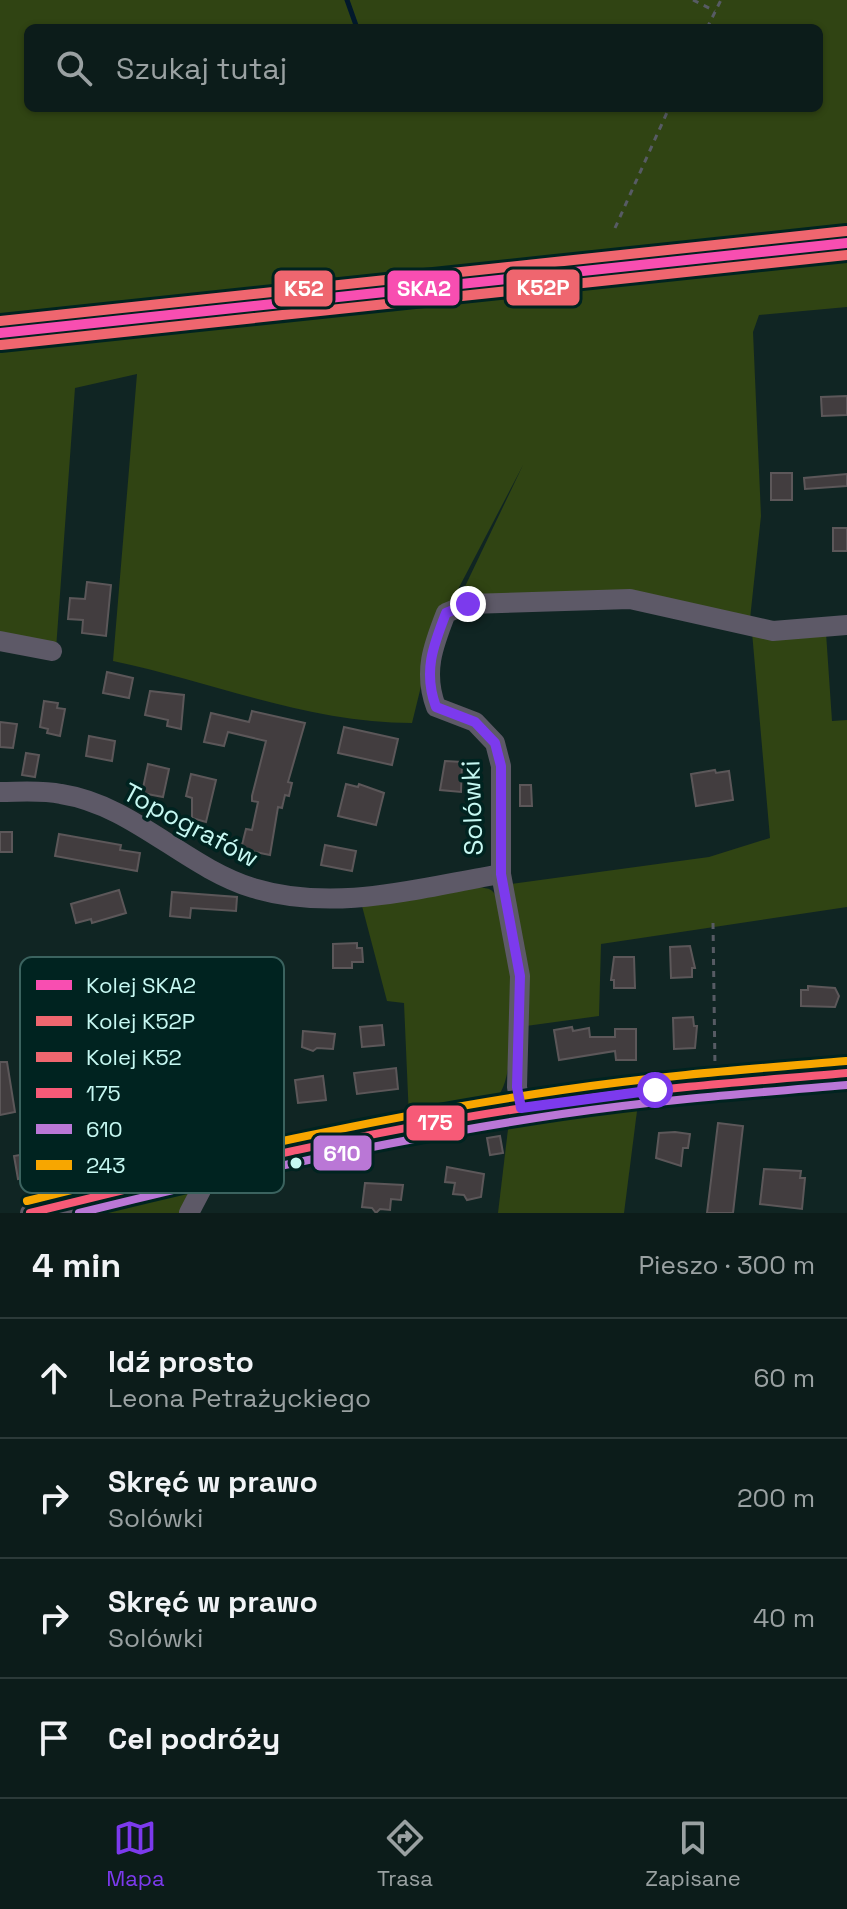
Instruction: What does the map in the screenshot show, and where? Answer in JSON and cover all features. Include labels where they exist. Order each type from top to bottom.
[{"type":"street","name":"Solówki","points":[[521,1108],[517,1087],[520,976],[501,874],[501,766],[495,743],[475,722],[436,707],[427,684],[435,642],[446,613],[468,604],[630,599],[773,631],[847,625]]},
{"type":"street","points":[[0,641],[52,651]]},
{"type":"street","name":"Topografów","points":[[0,792],[62,794],[119,814],[250,887],[287,896],[377,897],[501,874]]},
{"type":"street","points":[[284,1156],[521,1108],[716,1084],[847,1073]]},
{"type":"street","points":[[30,1213],[114,1193]]},
{"type":"street","points":[[189,1213],[199,1193]]},
{"type":"path","points":[[693,0],[715,11]]},
{"type":"path","points":[[709,24],[721,0]]},
{"type":"path","points":[[615,228],[667,112]]},
{"type":"path","points":[[713,923],[716,1084]]},
{"type":"green space","points":[[0,0],[847,0],[847,224],[622,252],[0,315]]},
{"type":"green space","points":[[847,255],[847,307],[759,315],[753,332],[761,516],[750,619],[579,593],[449,620],[523,465],[453,599],[440,609],[412,723],[374,721],[298,709],[113,661],[137,374],[75,388],[56,649],[0,635],[0,339]]},
{"type":"green space","points":[[752,632],[826,633],[832,721],[847,720],[847,907],[601,944],[599,1016],[526,1026],[511,884],[709,857],[770,838]]},
{"type":"green space","points":[[480,887],[491,890],[500,903],[511,958],[513,1027],[505,1083],[491,1101],[409,1118],[404,1003],[387,1001],[362,906]]},
{"type":"green space","points":[[638,1103],[624,1213],[498,1213],[509,1121]]},
{"type":"green space","points":[[156,1193],[191,1193],[179,1213],[77,1213]]},
{"type":"building","points":[[847,396],[847,415],[822,416],[821,397]]},
{"type":"building","points":[[771,473],[792,473],[792,500],[771,500]]},
{"type":"building","points":[[847,474],[847,486],[805,489],[804,478]]},
{"type":"building","points":[[833,528],[847,528],[847,551],[833,551]]},
{"type":"building","points":[[87,582],[111,585],[106,636],[82,633],[83,620],[68,619],[70,598],[85,599]]},
{"type":"building","points":[[107,672],[133,678],[129,698],[103,693]]},
{"type":"building","points":[[150,691],[184,695],[181,729],[167,726],[168,720],[145,715]]},
{"type":"building","points":[[44,701],[58,703],[57,708],[65,709],[60,736],[47,733],[48,729],[40,727]]},
{"type":"building","points":[[252,711],[305,723],[288,782],[292,783],[289,796],[285,795],[282,808],[278,807],[270,855],[241,849],[246,829],[252,830],[258,802],[252,801],[252,796],[266,741],[228,732],[224,746],[204,742],[211,713],[249,722]]},
{"type":"building","points":[[0,722],[17,724],[13,748],[0,747]]},
{"type":"building","points":[[344,727],[398,739],[392,765],[338,753]]},
{"type":"building","points":[[89,736],[115,741],[112,761],[86,756]]},
{"type":"building","points":[[26,753],[39,755],[35,777],[22,775]]},
{"type":"building","points":[[445,761],[462,762],[461,792],[440,790]]},
{"type":"building","points":[[148,764],[169,769],[163,797],[142,793]]},
{"type":"building","points":[[715,770],[716,773],[729,771],[733,800],[696,806],[691,774]]},
{"type":"building","points":[[191,774],[216,780],[206,822],[192,818],[192,798],[186,796]]},
{"type":"building","points":[[346,784],[358,787],[359,784],[384,793],[376,825],[338,816]]},
{"type":"building","points":[[520,785],[531,785],[532,806],[520,806]]},
{"type":"building","points":[[0,832],[12,832],[12,852],[0,852]]},
{"type":"building","points":[[59,834],[121,845],[120,850],[140,853],[137,871],[55,856]]},
{"type":"building","points":[[325,845],[356,851],[352,871],[321,865]]},
{"type":"building","points":[[119,890],[126,913],[92,923],[91,919],[76,923],[71,904]]},
{"type":"building","points":[[172,892],[237,897],[236,911],[191,908],[190,918],[170,916]]},
{"type":"building","points":[[357,943],[357,948],[362,948],[363,962],[352,962],[352,968],[333,968],[333,944]]},
{"type":"building","points":[[690,946],[695,968],[692,968],[692,977],[671,978],[670,947]]},
{"type":"building","points":[[614,957],[634,957],[635,988],[614,988],[614,980],[611,980]]},
{"type":"building","points":[[808,986],[835,988],[839,996],[835,1007],[801,1006],[801,990],[808,990]]},
{"type":"building","points":[[693,1017],[694,1026],[697,1026],[695,1048],[674,1049],[673,1018]]},
{"type":"building","points":[[382,1025],[384,1045],[362,1047],[360,1027]]},
{"type":"building","points":[[572,1027],[573,1031],[589,1028],[590,1037],[615,1037],[615,1029],[636,1029],[636,1060],[616,1060],[615,1051],[559,1060],[554,1030]]},
{"type":"building","points":[[303,1031],[335,1034],[333,1049],[317,1048],[313,1051],[302,1047]]},
{"type":"building","points":[[0,1062],[7,1062],[15,1112],[0,1115]]},
{"type":"building","points":[[396,1068],[398,1089],[357,1094],[354,1073]]},
{"type":"building","points":[[323,1076],[326,1100],[298,1103],[295,1080]]},
{"type":"building","points":[[718,1123],[743,1126],[733,1213],[707,1213]]},
{"type":"building","points":[[659,1133],[690,1134],[688,1148],[683,1148],[681,1166],[656,1158]]},
{"type":"building","points":[[500,1136],[503,1153],[490,1155],[487,1138]]},
{"type":"building","points":[[20,1155],[20,1179],[18,1179],[14,1156]]},
{"type":"building","points":[[447,1167],[484,1174],[481,1197],[467,1200],[464,1195],[453,1194],[455,1183],[445,1182]]},
{"type":"building","points":[[764,1169],[801,1171],[800,1178],[805,1178],[802,1209],[760,1204]]},
{"type":"building","points":[[365,1183],[403,1185],[401,1200],[391,1199],[390,1210],[380,1209],[376,1213],[372,1208],[362,1207]]},
{"type":"waterway","points":[[347,0],[356,24]]},
{"type":"rail line","name":"K52","points":[[0,321],[846,231]]},
{"type":"rail line","name":"SKA2","points":[[0,333],[847,243]]},
{"type":"rail line","name":"K52P","points":[[1,345],[847,255]]},
{"type":"transit line","name":"243","points":[[284,1141],[427,1112],[562,1090],[704,1073],[846,1061]]},
{"type":"transit line","name":"175","points":[[284,1153],[429,1124],[564,1102],[705,1085],[847,1073]]},
{"type":"transit line","name":"610","points":[[284,1166],[441,1134],[562,1114],[704,1097],[847,1085]]},
{"type":"transit line","name":"243","points":[[27,1201],[60,1193]]},
{"type":"transit line","name":"175","points":[[30,1213],[112,1193]]},
{"type":"transit line","name":"610","points":[[79,1213],[162,1193]]},
{"type":"route","points":[[468,604],[446,613],[435,642],[427,684],[436,707],[475,722],[495,743],[501,766],[501,874],[514,929],[520,976],[522,1011],[517,1087],[521,1108],[655,1090]]}]
